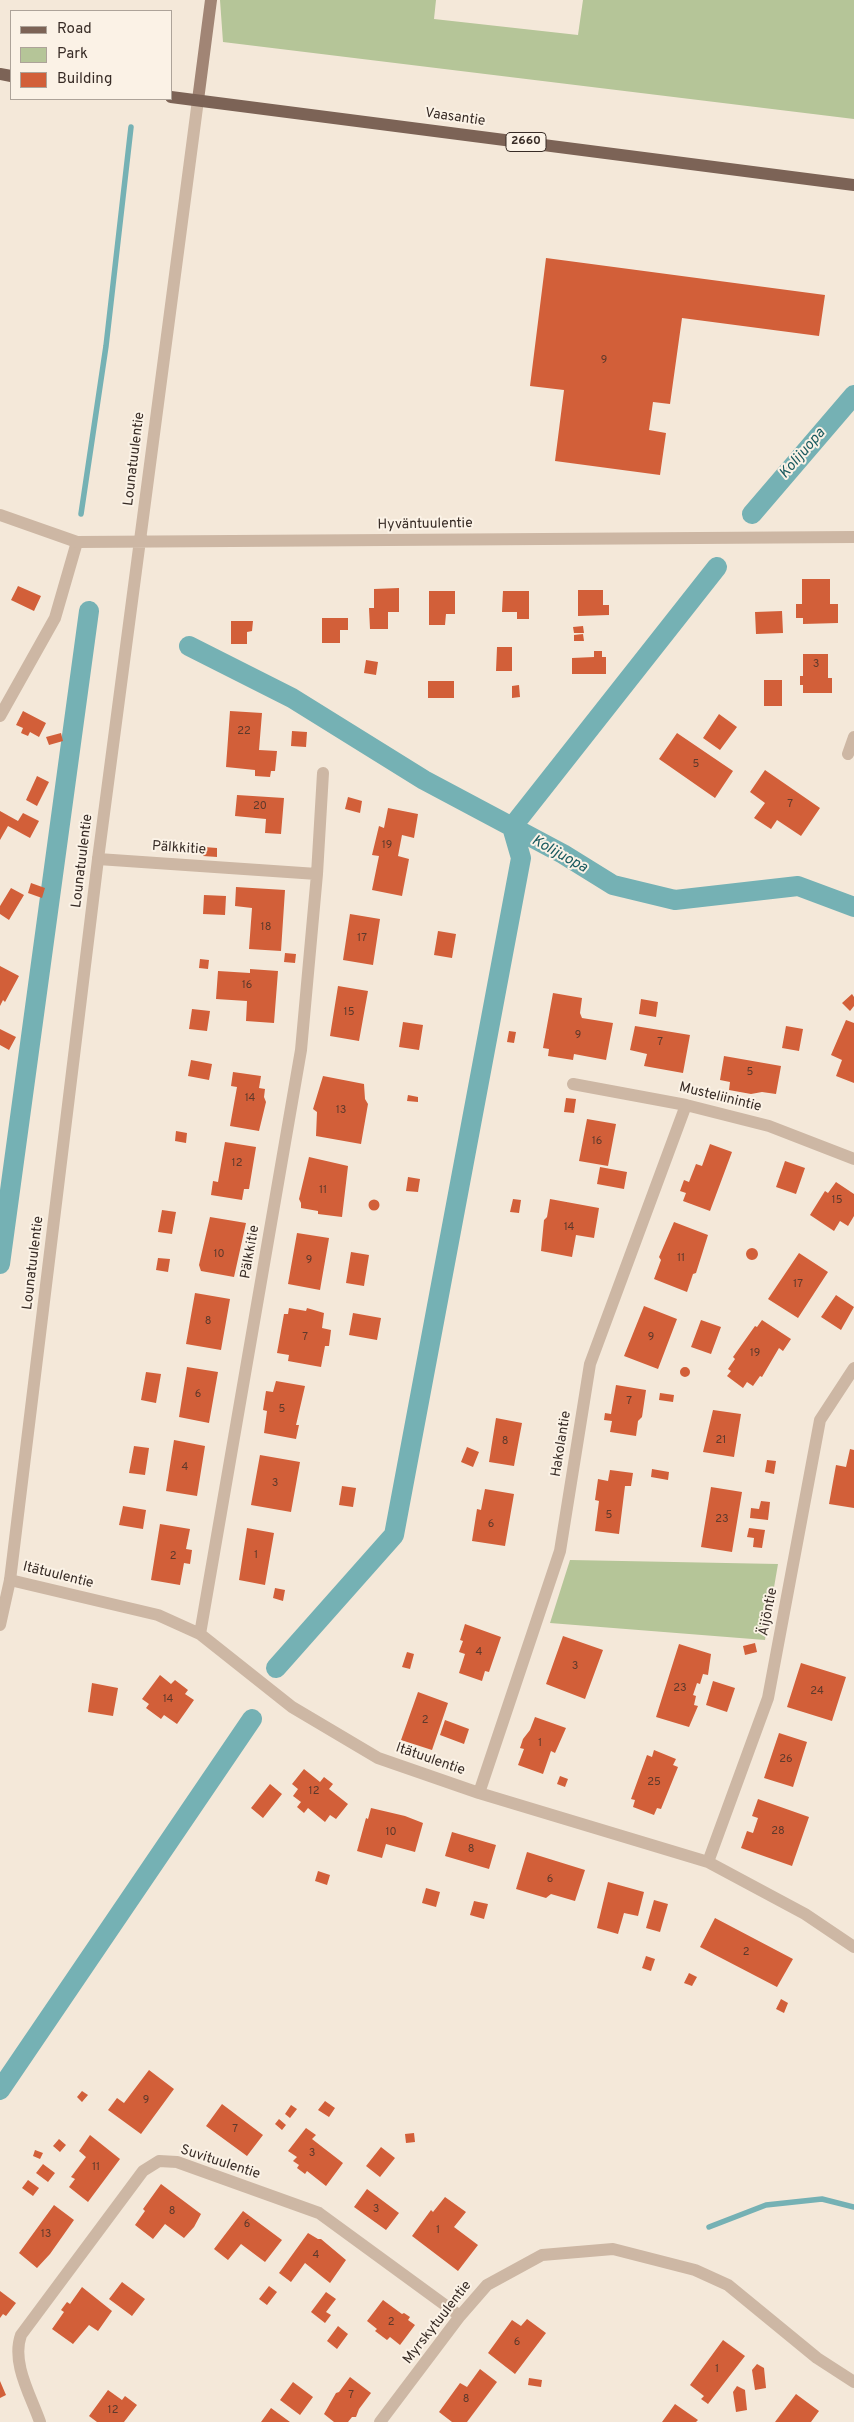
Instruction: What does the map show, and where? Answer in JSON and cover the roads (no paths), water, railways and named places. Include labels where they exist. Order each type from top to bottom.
[{"type":"main road","points":[[198,100],[210,0]]},
{"type":"main road","name":"Vaasantie","points":[[172,97],[854,185]]},
{"type":"street","name":"Lounatuulentie","points":[[0,1625],[10,1580],[98,859],[198,100]]},
{"type":"street","name":"Hyväntuulentie","points":[[0,515],[77,542],[854,536]]},
{"type":"street","points":[[0,716],[55,618],[77,542]]},
{"type":"street","points":[[848,754],[854,737]]},
{"type":"street","name":"Pälkkitie","points":[[200,1634],[301,1050],[317,874],[323,773]]},
{"type":"street","name":"Pälkkitie","points":[[98,859],[317,874]]},
{"type":"street","name":"Musteliinintie","points":[[573,1084],[686,1104],[769,1126],[854,1159]]},
{"type":"street","name":"Hakolantie","points":[[479,1792],[560,1551],[590,1364],[686,1104]]},
{"type":"street","name":"Äijöntie","points":[[708,1862],[768,1698],[820,1420],[854,1368]]},
{"type":"street","name":"Itätuulentie","points":[[10,1580],[158,1615],[200,1634],[292,1707],[378,1758],[479,1792],[708,1862],[805,1914],[854,1947]]},
{"type":"street","name":"Suvituulentie","points":[[40,2422],[18,2361],[17,2347],[21,2335],[143,2171],[159,2161],[176,2162],[319,2212],[460,2316]]},
{"type":"street","name":"Myrskytuulentie","points":[[380,2422],[460,2316],[487,2285],[542,2255],[613,2248],[695,2270],[728,2285],[817,2358],[854,2382]]},
{"type":"waterway","points":[[81,514],[106,346],[131,127]]},
{"type":"waterway","name":"Kolijuopa","points":[[752,514],[854,395]]},
{"type":"waterway","points":[[276,1668],[394,1535],[521,858],[512,827],[717,567]]},
{"type":"waterway","points":[[0,1264],[89,611]]},
{"type":"waterway","name":"Kolijuopa","points":[[189,646],[292,698],[424,780],[563,854],[613,885],[675,900],[798,886],[854,907]]},
{"type":"waterway","points":[[0,2090],[252,1719]]},
{"type":"waterway","points":[[709,2227],[766,2205],[822,2199],[854,2207]]}]
